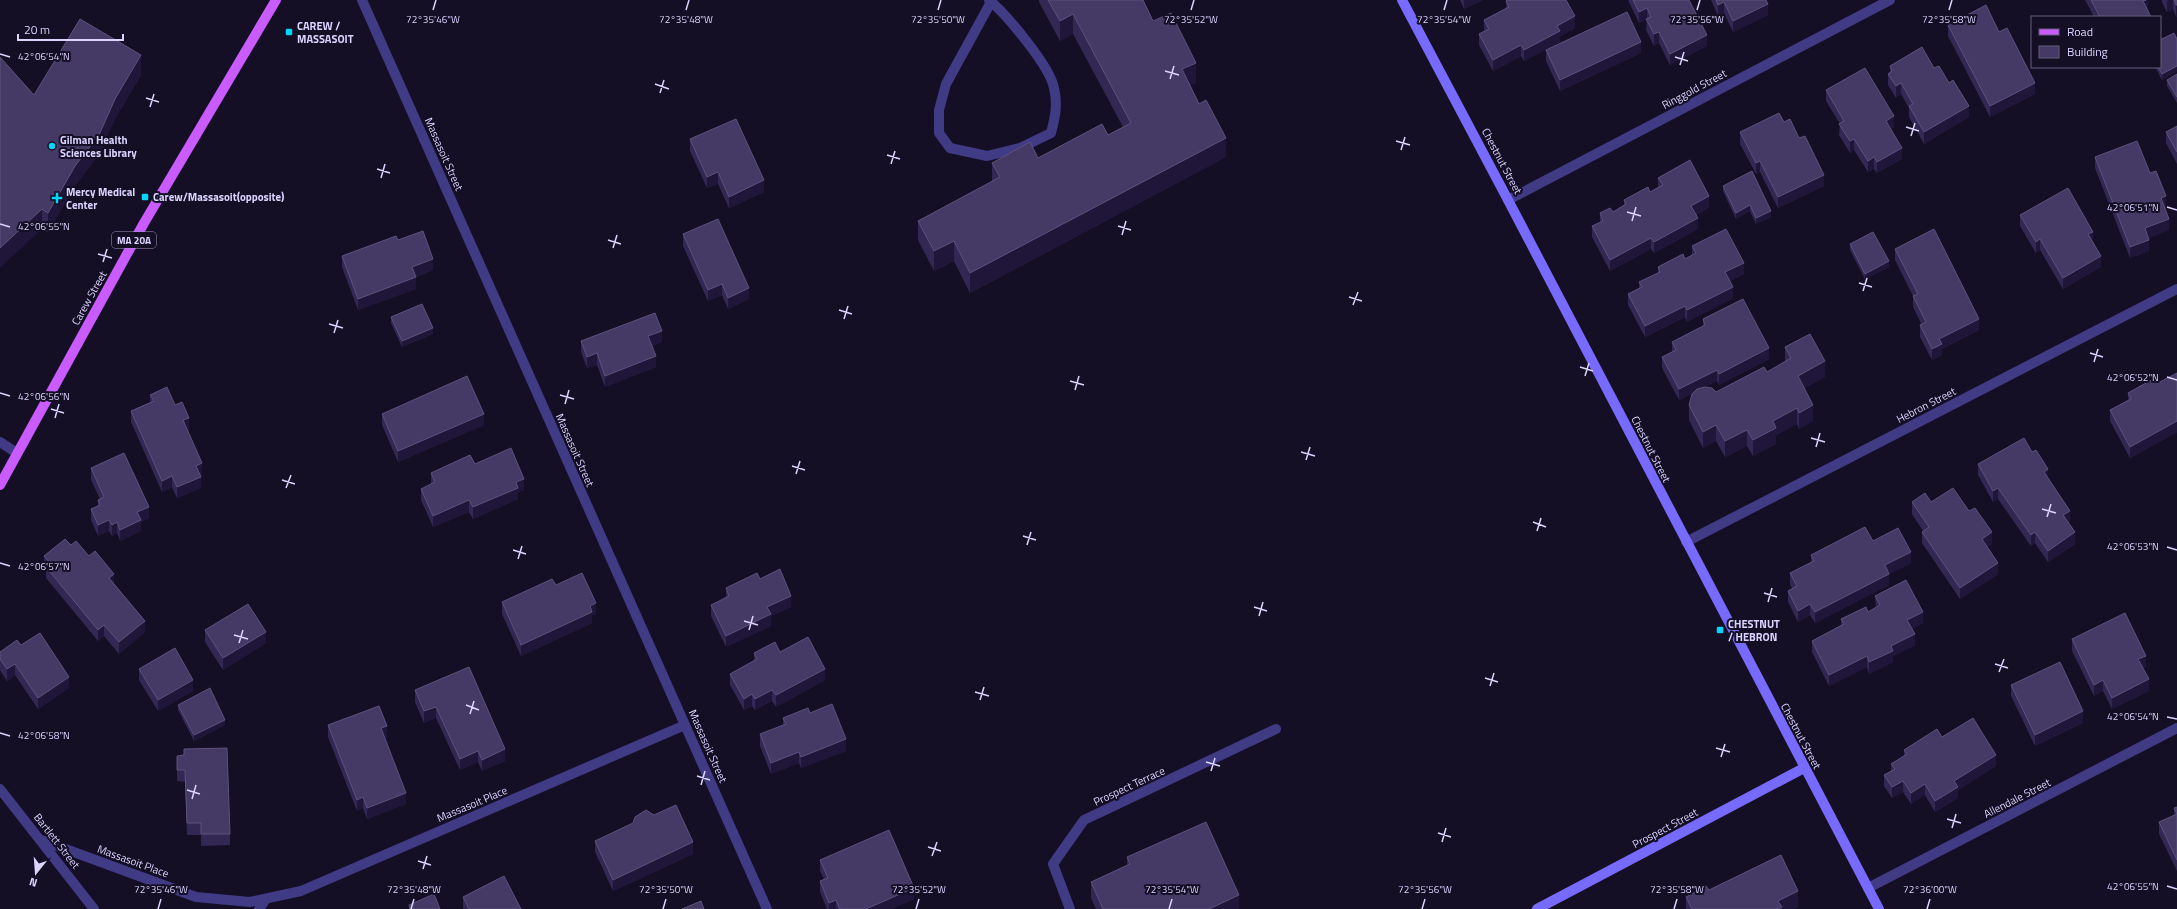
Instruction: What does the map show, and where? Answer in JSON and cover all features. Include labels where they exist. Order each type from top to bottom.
[{"type":"main road","name":"Carew Street","points":[[0,485],[144,223],[276,0]]},
{"type":"main road","name":"Chestnut Street","points":[[1402,0],[1879,909]]},
{"type":"main road","name":"Prospect Street","points":[[1537,909],[1804,768]]},
{"type":"street","name":"Massasoit Street","points":[[362,0],[767,909]]},
{"type":"street","name":"Ringgold Street","points":[[1508,200],[1890,0]]},
{"type":"street","points":[[991,1],[1001,10],[1035,53],[1054,87],[1057,114],[1051,133],[1020,148],[987,156],[950,148],[939,133],[939,110],[946,84],[991,1]]},
{"type":"street","name":"Hebron Street","points":[[1686,542],[2177,289]]},
{"type":"street","points":[[0,442],[18,453]]},
{"type":"street","name":"Massasoit Place","points":[[41,840],[196,897],[250,902],[301,891],[685,725]]},
{"type":"street","name":"Allendale Street","points":[[1868,888],[2177,728]]},
{"type":"street","name":"Prospect Terrace","points":[[1070,909],[1053,864],[1084,820],[1276,730]]},
{"type":"street","name":"Bartlett Street","points":[[0,789],[94,909]]},
{"type":"street","points":[[259,909],[266,899]]},
{"type":"building","points":[[1048,0],[1143,0],[1153,21],[1171,13],[1196,63],[1182,69],[1199,104],[1206,100],[1226,138],[970,273],[954,241],[934,251],[918,221],[1000,177],[992,163],[1030,142],[1038,158],[1102,124],[1108,135],[1131,123],[1073,14],[1060,21]]},
{"type":"building","points":[[1566,0],[1575,16],[1557,26],[1560,31],[1524,50],[1521,45],[1493,60],[1479,34],[1489,29],[1484,20],[1509,7],[1506,1]]},
{"type":"building","points":[[1633,0],[1689,0],[1707,35],[1670,54],[1659,32],[1654,34],[1646,19],[1651,17],[1647,8],[1639,12]]},
{"type":"building","points":[[1716,0],[1766,0],[1768,4],[1733,21],[1724,2],[1718,5]]},
{"type":"building","points":[[2091,0],[2146,0],[2143,1],[2150,16],[2099,16]]},
{"type":"building","points":[[1986,5],[1999,32],[2007,28],[2035,83],[1990,106],[1948,25]]},
{"type":"building","points":[[1627,12],[1641,42],[1560,80],[1546,50]]},
{"type":"building","name":"Gilman Health Sciences Library","points":[[80,19],[141,55],[115,99],[99,135],[75,166],[48,213],[42,209],[0,248],[0,57],[34,95]]},
{"type":"building","points":[[2174,33],[2177,39],[2177,66],[2162,74],[2159,68],[2161,68],[2161,40]]},
{"type":"building","points":[[1922,47],[1934,68],[1939,66],[1949,83],[1953,80],[1969,106],[1924,132],[1909,106],[1913,104],[1901,83],[1896,86],[1888,74],[1892,71],[1890,66]]},
{"type":"building","points":[[1865,68],[1894,116],[1886,121],[1902,148],[1877,162],[1874,157],[1868,161],[1854,139],[1850,141],[1839,124],[1844,121],[1826,90]]},
{"type":"building","points":[[2177,74],[2177,97],[2167,80]]},
{"type":"building","points":[[1779,113],[1784,122],[1790,119],[1799,138],[1805,136],[1824,175],[1778,197],[1760,161],[1756,163],[1740,132]]},
{"type":"building","points":[[736,119],[764,180],[729,197],[718,172],[707,177],[690,139]]},
{"type":"building","points":[[2177,126],[2177,152],[2166,132]]},
{"type":"building","points":[[2137,141],[2150,173],[2156,171],[2166,196],[2161,198],[2169,219],[2145,228],[2149,240],[2130,247],[2095,157]]},
{"type":"building","points":[[1690,160],[1709,196],[1691,206],[1698,218],[1654,242],[1651,238],[1610,260],[1592,226],[1603,221],[1600,213],[1610,208],[1613,212],[1626,204],[1624,200],[1648,187],[1650,192],[1663,185],[1658,178]]},
{"type":"building","points":[[1752,171],[1771,211],[1756,218],[1750,205],[1736,213],[1723,186]]},
{"type":"building","points":[[2068,188],[2093,232],[2088,234],[2101,256],[2063,278],[2040,239],[2036,242],[2020,215]]},
{"type":"building","points":[[718,219],[749,288],[728,298],[722,284],[708,290],[683,234]]},
{"type":"building","points":[[1726,229],[1744,263],[1725,272],[1733,287],[1687,310],[1685,306],[1645,326],[1628,294],[1642,287],[1639,282],[1660,272],[1658,267],[1683,254],[1685,259],[1696,253],[1692,246]]},
{"type":"building","points":[[1934,229],[1979,319],[1939,339],[1942,344],[1932,349],[1920,325],[1926,322],[1913,296],[1918,294],[1895,249]]},
{"type":"building","points":[[423,231],[433,259],[412,267],[416,277],[358,299],[342,256],[396,236],[398,240]]},
{"type":"building","points":[[1873,232],[1889,261],[1865,274],[1850,244]]},
{"type":"building","points":[[1743,299],[1769,348],[1719,374],[1717,370],[1679,389],[1662,357],[1676,350],[1672,342],[1705,325],[1703,319]]},
{"type":"building","points":[[422,304],[433,328],[402,341],[391,317]]},
{"type":"building","points":[[655,313],[662,331],[648,336],[656,356],[605,376],[597,353],[587,357],[581,341]]},
{"type":"building","points":[[1810,334],[1825,361],[1798,376],[1813,405],[1799,413],[1797,408],[1773,421],[1776,428],[1753,440],[1747,430],[1725,441],[1716,425],[1703,432],[1689,405],[1692,394],[1697,389],[1705,387],[1712,388],[1716,392],[1764,367],[1767,372],[1791,358],[1785,347]]},
{"type":"building","points":[[2177,373],[2177,421],[2130,447],[2110,410],[2131,399],[2128,393],[2155,378],[2158,383]]},
{"type":"building","points":[[467,376],[484,414],[398,451],[382,414]]},
{"type":"building","points":[[167,387],[175,405],[182,402],[189,418],[183,420],[202,463],[196,466],[201,477],[177,487],[172,476],[162,481],[131,411],[154,401],[150,395]]},
{"type":"building","points":[[2024,438],[2032,452],[2036,450],[2048,469],[2044,472],[2070,511],[2063,515],[2075,532],[2048,551],[2035,532],[2031,535],[1998,488],[1993,491],[1978,464]]},
{"type":"building","points":[[511,448],[524,479],[516,482],[518,488],[473,507],[469,500],[433,516],[421,489],[435,482],[431,473],[470,455],[475,464]]},
{"type":"building","points":[[124,453],[149,507],[137,512],[141,520],[120,530],[117,522],[112,525],[109,520],[98,525],[91,509],[100,505],[98,500],[104,497],[91,468]]},
{"type":"building","points":[[1953,488],[1969,511],[1975,508],[1992,532],[1982,539],[1998,563],[1960,588],[1922,532],[1929,527],[1912,502],[1925,493],[1931,502]]},
{"type":"building","points":[[1865,527],[1873,541],[1898,528],[1911,552],[1885,565],[1889,574],[1815,612],[1810,604],[1798,611],[1788,591],[1797,586],[1790,573],[1814,561],[1811,555]]},
{"type":"building","points":[[65,539],[71,545],[76,541],[89,556],[95,551],[114,574],[109,578],[145,621],[119,642],[104,625],[98,630],[46,567],[51,564],[44,556]]},
{"type":"building","points":[[780,569],[791,596],[767,607],[771,614],[726,636],[711,605],[729,596],[726,588],[757,573],[760,579]]},
{"type":"building","points":[[582,573],[596,603],[590,606],[592,612],[521,645],[502,602],[552,579],[556,585]]},
{"type":"building","points":[[1906,580],[1923,612],[1907,620],[1915,634],[1891,646],[1893,651],[1869,662],[1867,656],[1829,675],[1812,641],[1844,624],[1841,619],[1866,607],[1868,612],[1880,605],[1875,596]]},
{"type":"building","points":[[248,604],[266,632],[223,658],[205,630]]},
{"type":"building","points":[[2125,613],[2146,656],[2138,659],[2149,679],[2112,698],[2103,680],[2094,685],[2072,639]]},
{"type":"building","points":[[40,633],[69,677],[38,698],[15,664],[7,669],[0,659],[0,652],[17,640],[21,645]]},
{"type":"building","points":[[808,637],[825,669],[776,695],[772,690],[755,699],[752,694],[744,699],[730,674],[757,659],[754,653],[775,642],[780,652]]},
{"type":"building","points":[[175,648],[193,680],[158,700],[139,669]]},
{"type":"building","points":[[2060,662],[2083,711],[2035,735],[2011,685]]},
{"type":"building","points":[[469,667],[505,749],[482,760],[478,751],[460,759],[436,707],[424,711],[415,690]]},
{"type":"building","points":[[210,688],[225,720],[194,735],[178,705]]},
{"type":"building","points":[[832,704],[846,739],[801,757],[799,752],[771,763],[760,734],[786,724],[783,718],[808,708],[810,713]]},
{"type":"building","points":[[379,706],[387,726],[381,728],[406,793],[367,808],[363,797],[357,800],[328,725]]},
{"type":"building","points":[[1973,718],[1996,755],[1954,781],[1958,787],[1935,801],[1925,784],[1911,793],[1903,781],[1892,787],[1884,775],[1895,769],[1891,764],[1907,754],[1904,750],[1937,729],[1942,737]]},
{"type":"building","points":[[227,748],[230,834],[201,834],[201,823],[187,823],[185,770],[177,770],[177,756],[184,755],[184,749]]},
{"type":"building","points":[[676,805],[693,842],[613,880],[595,841],[633,823],[635,817],[646,810],[654,815]]},
{"type":"building","points":[[2177,807],[2177,814],[2174,808]]},
{"type":"building","points":[[2177,814],[2177,860],[2159,822]]},
{"type":"building","points":[[1206,822],[1239,895],[1209,909],[1103,909],[1091,882],[1130,864],[1127,857]]},
{"type":"building","points":[[889,830],[914,888],[866,909],[840,909],[836,900],[829,903],[820,881],[828,878],[820,860]]},
{"type":"building","points":[[1781,855],[1798,891],[1778,901],[1782,907],[1778,909],[1692,909],[1686,897],[1706,886],[1709,890]]},
{"type":"building","points":[[504,876],[521,909],[469,909],[463,897]]},
{"type":"building","points":[[434,894],[440,909],[410,909],[409,905]]},
{"type":"building","points":[[701,901],[704,909],[682,909]]},
{"type":"place","name":"CAREW / MASSASOIT","points":[[289,32]]},
{"type":"place","name":"Gilman Health Sciences Library","points":[[52,146]]},
{"type":"place","name":"Carew/Massasoit(opposite)","points":[[145,197]]},
{"type":"place","name":"Mercy Medical Center","points":[[57,198]]},
{"type":"place","name":"CHESTNUT / HEBRON","points":[[1720,630]]}]
